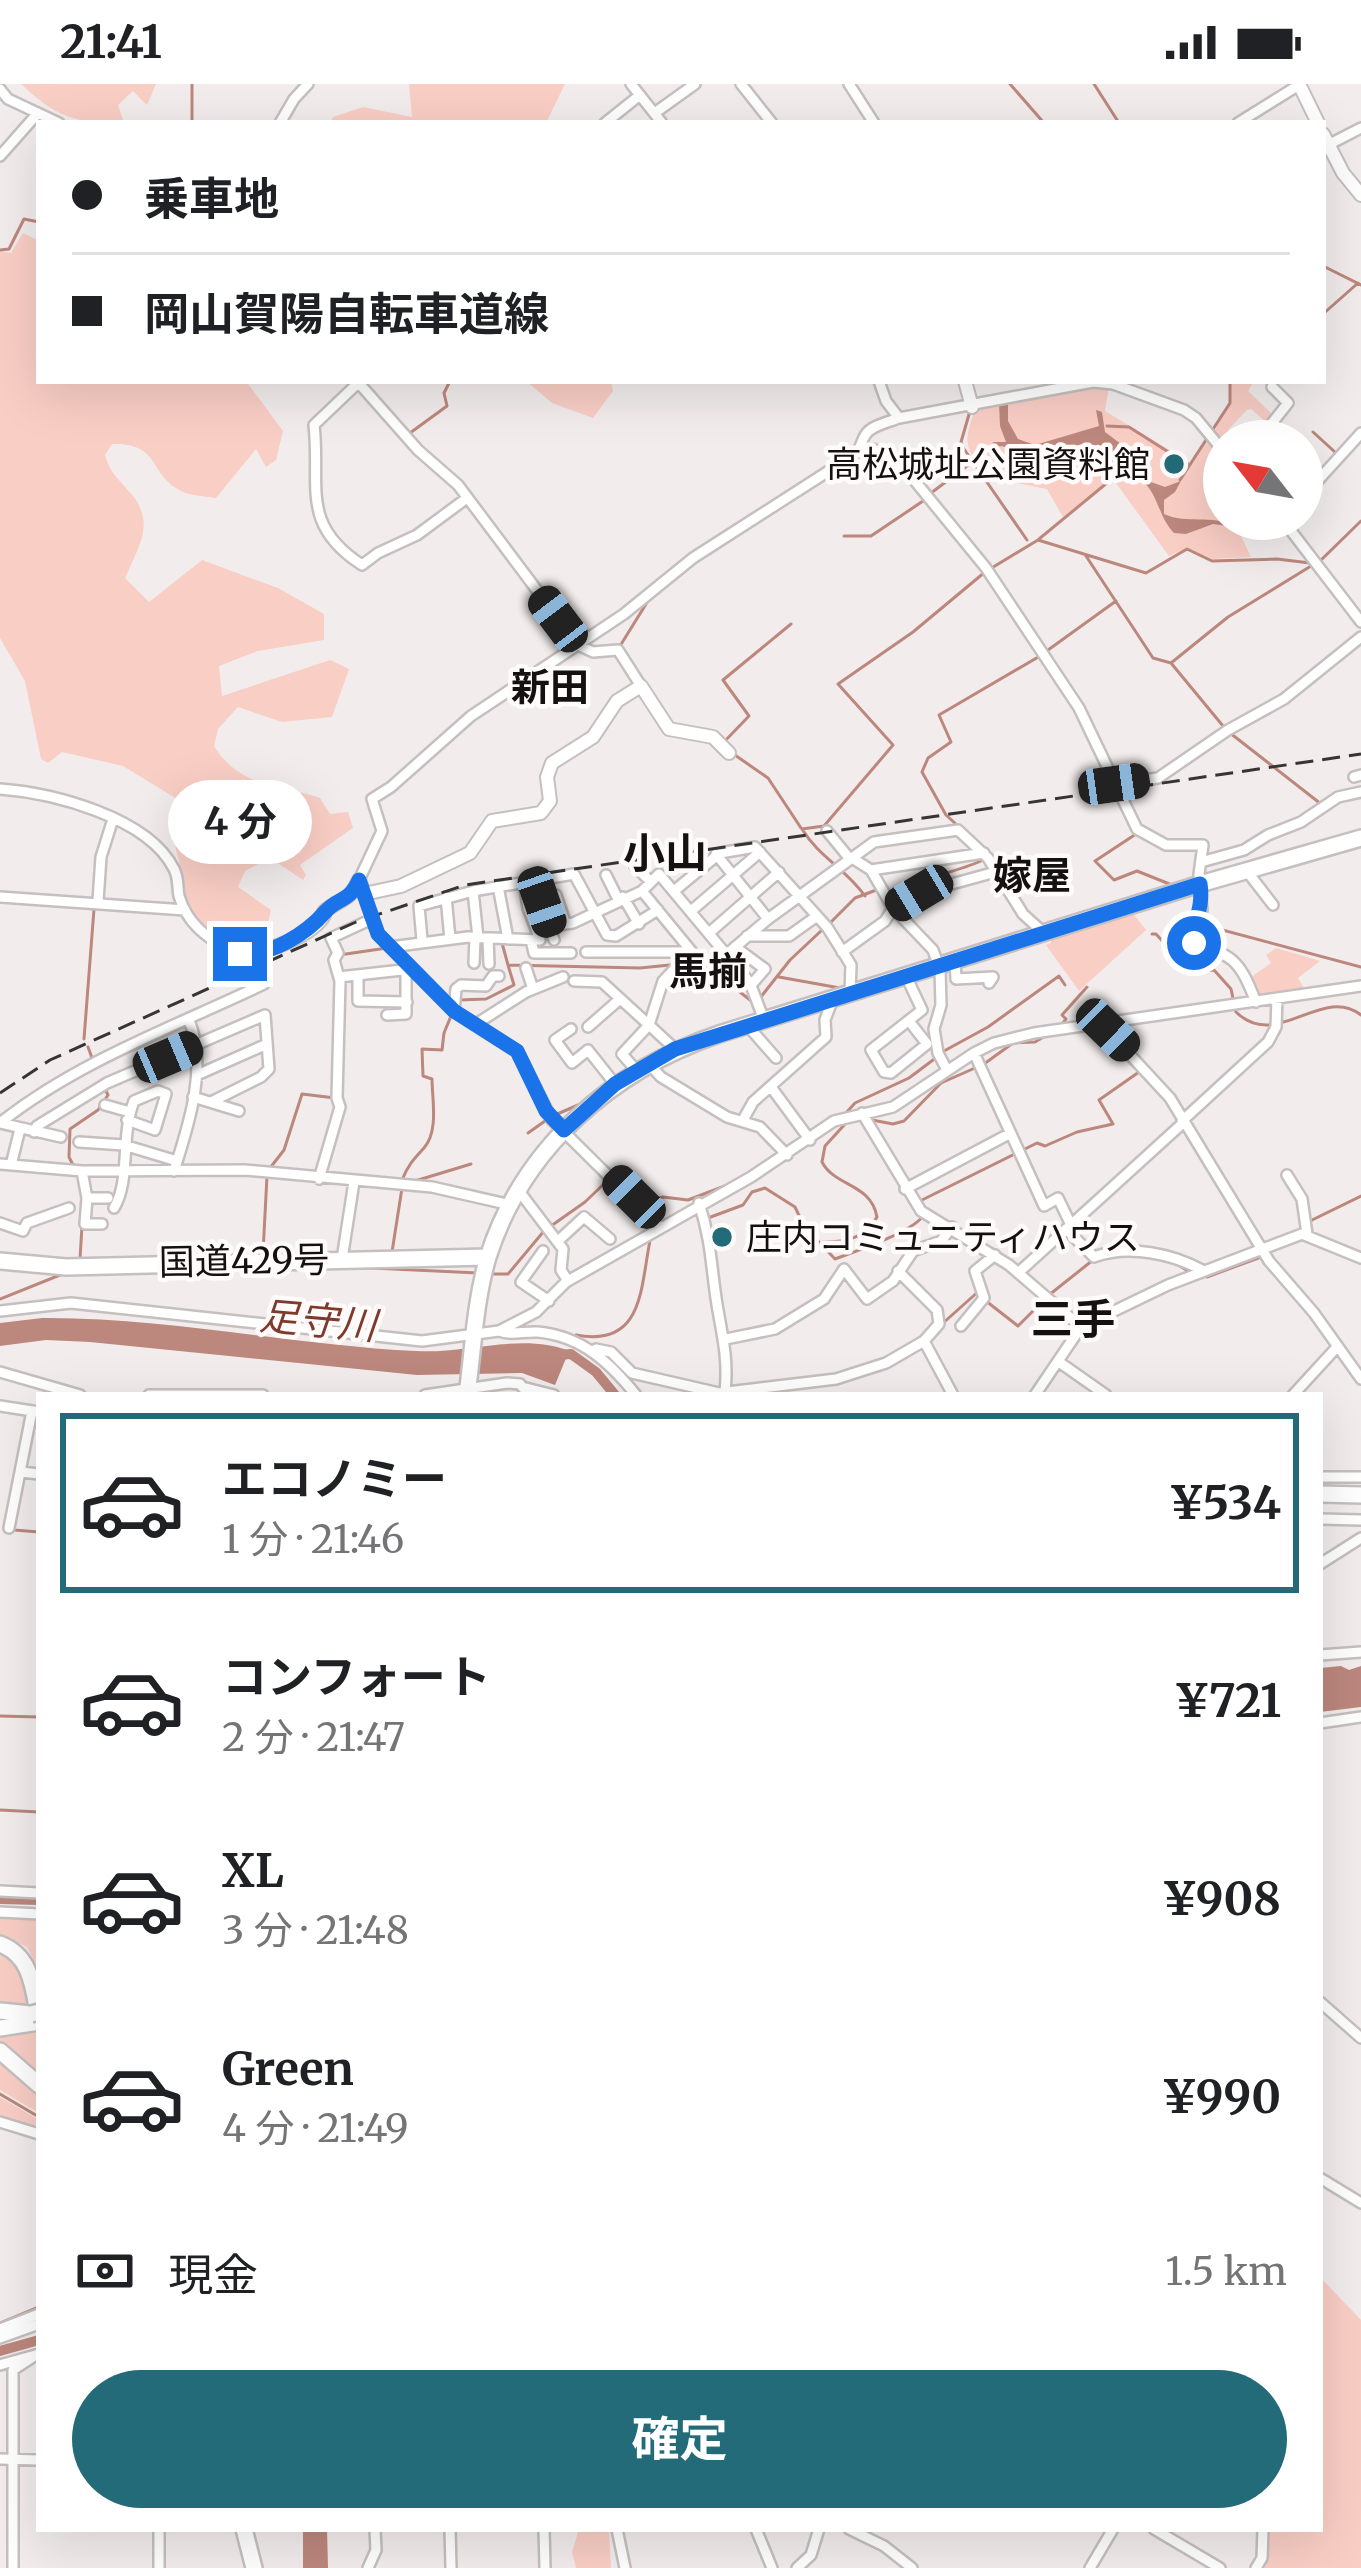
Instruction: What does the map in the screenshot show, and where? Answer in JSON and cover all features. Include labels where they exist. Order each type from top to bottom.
[{"type":"highway","points":[[468,1389],[488,1257],[515,1198],[564,1130],[615,1084],[648,1069],[675,1049],[849,989],[906,976],[1361,838]]},
{"type":"highway","name":"国道429号","points":[[0,1261],[66,1267],[488,1257]]},
{"type":"highway","points":[[1323,1498],[1361,1499]]},
{"type":"highway","points":[[0,1940],[17,1944],[26,1953],[36,1978]]},
{"type":"highway","points":[[0,1940],[26,1965],[36,2018],[0,2019]]},
{"type":"highway","points":[[0,2051],[36,2082]]},
{"type":"highway","points":[[249,2532],[258,2568]]},
{"type":"main road","points":[[1299,84],[1317,120]]},
{"type":"main road","points":[[1330,141],[1343,173],[1361,195]]},
{"type":"main road","points":[[966,384],[972,407]]},
{"type":"main road","points":[[359,880],[364,894],[401,886],[470,853],[492,820],[542,812],[551,796],[547,777],[552,763],[593,737],[617,701],[641,686],[669,729],[712,737],[729,753]]},
{"type":"main road","points":[[228,950],[252,954],[283,942],[349,899],[359,880]]},
{"type":"street","points":[[282,120],[308,84]]},
{"type":"street","points":[[631,84],[660,120]]},
{"type":"street","points":[[656,112],[695,84]]},
{"type":"street","points":[[741,84],[770,120]]},
{"type":"street","points":[[849,84],[872,120]]},
{"type":"street","points":[[1243,120],[1299,84]]},
{"type":"street","points":[[0,89],[3,96],[52,120]]},
{"type":"street","points":[[609,120],[640,95]]},
{"type":"street","points":[[0,156],[38,113]]},
{"type":"street","points":[[1330,141],[1361,128]]},
{"type":"street","points":[[467,498],[417,535],[362,565],[340,548],[320,522],[313,484],[318,461],[314,425],[356,384],[418,450],[451,477],[467,498],[578,645],[593,652],[618,650],[641,686]]},
{"type":"street","points":[[880,384],[899,418]]},
{"type":"street","points":[[862,449],[869,430],[899,418],[1081,384]]},
{"type":"street","points":[[1113,384],[1184,410],[1203,426]]},
{"type":"street","points":[[1272,387],[1288,403],[1275,420]]},
{"type":"street","points":[[1323,474],[1361,433]]},
{"type":"street","points":[[359,880],[382,831],[371,800],[391,788],[471,716],[642,602],[693,558],[862,449],[873,449],[906,470],[987,571],[1079,708],[1143,835],[1166,845],[1203,844],[1202,910],[1194,943],[1226,953],[1236,962],[1256,1002]]},
{"type":"street","points":[[1298,540],[1361,622]]},
{"type":"street","points":[[1114,784],[1159,778],[1227,730],[1284,699],[1361,637]]},
{"type":"street","points":[[0,789],[46,795],[113,819],[141,835],[170,862],[193,925],[228,950]]},
{"type":"street","points":[[1201,862],[1244,850],[1348,793],[1361,792]]},
{"type":"street","points":[[98,901],[100,857],[113,819]]},
{"type":"street","points":[[731,950],[874,842],[958,830],[987,856],[1023,914],[1044,933]]},
{"type":"street","points":[[827,831],[846,862],[871,870],[987,856]]},
{"type":"street","points":[[674,891],[716,854],[755,848],[826,926],[850,965],[849,989]]},
{"type":"street","points":[[691,911],[760,852]]},
{"type":"street","points":[[716,854],[767,919]]},
{"type":"street","points":[[634,866],[651,882]]},
{"type":"street","points":[[871,870],[893,908],[956,979],[993,977],[988,983]]},
{"type":"street","points":[[1246,870],[1273,905]]},
{"type":"street","points":[[842,952],[885,921],[893,908],[919,893],[999,871]]},
{"type":"street","points":[[586,952],[692,952],[779,872]]},
{"type":"street","points":[[422,940],[419,906],[473,891],[574,874],[607,935],[616,936],[658,910]]},
{"type":"street","points":[[550,926],[573,923],[642,891],[659,874],[710,934],[765,968],[752,985]]},
{"type":"street","points":[[606,875],[639,924]]},
{"type":"street","points":[[390,947],[422,940],[540,940],[524,881]]},
{"type":"street","points":[[499,886],[508,939]]},
{"type":"street","points":[[473,891],[489,964]]},
{"type":"street","points":[[642,891],[692,952]]},
{"type":"street","points":[[364,894],[378,934],[409,970],[454,1011],[517,1051],[546,1111],[660,1226]]},
{"type":"street","points":[[556,896],[565,922]]},
{"type":"street","points":[[0,897],[185,910]]},
{"type":"street","points":[[446,898],[449,939]]},
{"type":"street","points":[[542,902],[554,940]]},
{"type":"street","points":[[747,936],[789,936],[817,916]]},
{"type":"street","points":[[319,1179],[340,1107],[340,977],[332,938],[372,919]]},
{"type":"street","points":[[454,1011],[456,989],[472,974],[481,940]]},
{"type":"street","points":[[531,940],[534,953],[571,953]]},
{"type":"street","points":[[731,950],[752,985],[757,1001],[755,1022],[776,1058]]},
{"type":"street","points":[[680,952],[680,964],[663,981],[649,1025],[622,1054],[727,1117],[760,1127],[786,1154]]},
{"type":"street","points":[[946,963],[934,1029],[947,1070]]},
{"type":"street","points":[[526,968],[533,989]]},
{"type":"street","points":[[340,977],[409,970]]},
{"type":"street","points":[[387,1015],[406,1015],[409,970]]},
{"type":"street","points":[[472,974],[486,986],[493,976],[499,976]]},
{"type":"street","points":[[358,976],[358,1001],[407,1002]]},
{"type":"street","points":[[906,976],[922,1010],[871,1051],[884,1072],[891,1073],[927,1044],[909,1021]]},
{"type":"street","points":[[476,1024],[533,989],[569,979],[602,982],[675,1049]]},
{"type":"street","points":[[61,1138],[0,1123],[32,1098],[95,1063],[264,984]]},
{"type":"street","points":[[0,1311],[71,1303],[422,1342],[475,1339],[531,1316],[568,1281],[835,1121],[893,1107],[974,1053],[1014,1037],[1361,986]]},
{"type":"street","points":[[743,1120],[753,1102],[826,1036],[832,998]]},
{"type":"street","points":[[1018,1273],[1261,1050],[1276,1026],[1277,998]]},
{"type":"street","points":[[588,1027],[620,1000]]},
{"type":"street","points":[[34,1132],[105,1086],[265,1016],[268,1069],[211,1102]]},
{"type":"street","points":[[175,1166],[197,1075],[199,1044],[189,1020]]},
{"type":"street","points":[[1106,1023],[1170,1098],[1265,1254],[1361,1379]]},
{"type":"street","points":[[571,1029],[555,1040],[572,1063],[588,1050],[615,1084]]},
{"type":"street","points":[[197,1075],[267,1044]]},
{"type":"street","points":[[974,1053],[1044,1206],[1058,1198],[1069,1227],[1094,1257],[1107,1252],[1148,1253],[1204,1271]]},
{"type":"street","points":[[95,1063],[105,1086]]},
{"type":"street","points":[[898,1068],[916,1090]]},
{"type":"street","points":[[770,1087],[809,1138]]},
{"type":"street","points":[[87,1198],[111,1203],[124,1171],[128,1116],[134,1101],[158,1090],[166,1094],[155,1130],[128,1116],[106,1105]]},
{"type":"street","points":[[193,1097],[239,1111]]},
{"type":"street","points":[[864,1116],[915,1204],[995,1255],[1081,1327]]},
{"type":"street","points":[[20,1129],[6,1165],[82,1171],[175,1166],[245,1170],[515,1198],[558,1241],[564,1256],[561,1270],[568,1281]]},
{"type":"street","points":[[905,1189],[1009,1134]]},
{"type":"street","points":[[79,1142],[124,1145],[175,1166]]},
{"type":"street","points":[[82,1171],[85,1224],[102,1224]]},
{"type":"street","points":[[1287,1175],[1297,1189],[1305,1229]]},
{"type":"street","points":[[342,1259],[354,1182]]},
{"type":"street","points":[[699,1203],[713,1254],[726,1340],[725,1392]]},
{"type":"street","points":[[0,1224],[23,1232],[27,1223],[69,1208]]},
{"type":"street","points":[[558,1241],[584,1216],[610,1239]]},
{"type":"street","points":[[726,1340],[775,1329],[824,1299],[844,1269],[867,1299],[889,1285],[914,1250],[941,1241],[951,1228]]},
{"type":"street","points":[[1037,1392],[1081,1327],[1204,1271],[1265,1254],[1305,1229]]},
{"type":"street","points":[[1305,1229],[1361,1258]]},
{"type":"street","points":[[543,1251],[521,1282],[549,1301]]},
{"type":"street","points":[[961,1326],[982,1305],[983,1289],[975,1271],[995,1255]]},
{"type":"street","points":[[499,1331],[547,1334],[611,1352],[632,1373],[725,1392],[836,1379],[886,1364],[925,1342],[939,1324],[940,1316],[898,1271]]},
{"type":"street","points":[[925,1342],[951,1392]]},
{"type":"street","points":[[1296,1392],[1336,1348]]},
{"type":"street","points":[[590,1349],[633,1392]]},
{"type":"street","points":[[1059,1362],[1102,1392]]},
{"type":"street","points":[[0,1372],[70,1392]]},
{"type":"street","points":[[468,1389],[506,1382],[526,1391]]},
{"type":"street","points":[[0,1406],[36,1412],[9,1528]]},
{"type":"street","points":[[21,1472],[36,1474]]},
{"type":"street","points":[[1323,1477],[1361,1478]]},
{"type":"street","points":[[1323,1519],[1361,1520]]},
{"type":"street","points":[[1323,1562],[1361,1538]]},
{"type":"street","points":[[1323,1655],[1361,1652]]},
{"type":"street","points":[[1323,1723],[1361,1717]]},
{"type":"street","points":[[0,1891],[36,1893]]},
{"type":"street","points":[[0,1912],[36,1914]]},
{"type":"street","points":[[1323,2005],[1361,2038]]},
{"type":"street","points":[[0,2122],[36,2133]]},
{"type":"street","points":[[1323,2180],[1361,2203]]},
{"type":"street","points":[[2,2334],[36,2319]]},
{"type":"street","points":[[0,2366],[36,2355]]},
{"type":"street","points":[[13,2568],[13,2370],[36,2355]]},
{"type":"street","points":[[0,2459],[36,2460]]},
{"type":"street","points":[[159,2532],[159,2568]]},
{"type":"street","points":[[368,2568],[376,2550],[375,2532]]},
{"type":"street","points":[[450,2532],[452,2568]]},
{"type":"street","points":[[544,2532],[545,2568]]},
{"type":"street","points":[[618,2532],[626,2567]]},
{"type":"street","points":[[757,2532],[772,2568]]},
{"type":"street","points":[[797,2568],[811,2555],[818,2532]]},
{"type":"street","points":[[854,2532],[884,2546],[912,2568]]},
{"type":"street","points":[[1090,2568],[1111,2532]]},
{"type":"street","points":[[1159,2532],[1220,2568]]},
{"type":"street","points":[[1256,2568],[1262,2558],[1263,2532]]},
{"type":"shaded area","points":[[21,84],[156,84],[147,105],[133,91],[118,105],[123,120],[84,120],[45,104]]},
{"type":"shaded area","points":[[409,84],[565,84],[547,120],[332,120],[363,107],[412,117]]},
{"type":"shaded area","points":[[23,233],[36,240],[36,384],[248,384],[283,431],[276,460],[266,467],[256,449],[216,498],[176,488],[138,448],[112,444],[105,455],[141,510],[143,532],[125,578],[149,602],[202,560],[278,588],[324,614],[324,640],[258,651],[219,666],[222,696],[330,660],[349,669],[332,717],[282,722],[238,707],[218,729],[214,746],[235,770],[320,798],[330,814],[348,812],[353,828],[300,865],[306,875],[303,880],[270,858],[245,871],[238,887],[271,910],[264,942],[235,943],[221,938],[189,908],[169,821],[177,799],[123,766],[62,752],[48,763],[41,759],[25,681],[0,638],[0,251],[11,253]]},
{"type":"shaded area","points":[[530,384],[612,384],[613,391],[593,418],[552,403]]},
{"type":"shaded area","points":[[1087,384],[1109,386],[1105,411],[1191,463],[1203,447],[1203,540],[1243,540],[1251,557],[1211,559],[1187,548],[1169,556],[1113,479],[1063,517],[1047,489],[1017,483],[985,453],[987,447],[973,457],[967,439],[975,409]]},
{"type":"shaded area","points":[[1231,384],[1252,384],[1248,391],[1274,416],[1263,420],[1251,409],[1238,420],[1221,420],[1231,402]]},
{"type":"shaded area","points":[[999,403],[1008,403],[1008,421],[1018,439],[1035,445],[1099,426],[1096,410],[1102,412],[1105,432],[1133,453],[1148,481],[1165,487],[1181,481],[1164,500],[1164,514],[1203,520],[1203,528],[1174,533],[1148,487],[1118,476],[1083,444],[1029,456],[997,447],[975,459],[994,442],[1006,442]]},
{"type":"shaded area","points":[[1132,912],[1146,930],[1079,991],[1046,945],[1051,936]]},
{"type":"shaded area","points":[[1276,948],[1320,961],[1298,978],[1305,990],[1258,998],[1250,978],[1271,963],[1266,955]]},
{"type":"shaded area","points":[[42,1318],[136,1322],[416,1351],[533,1343],[569,1351],[555,1385],[522,1373],[417,1375],[90,1342],[46,1340],[0,1346],[0,1323]]},
{"type":"shaded area","points":[[1361,1666],[1361,1707],[1323,1712],[1323,1668]]},
{"type":"shaded area","points":[[0,1916],[36,1918],[36,1964],[27,1947],[0,1934]]},
{"type":"shaded area","points":[[0,1947],[14,1954],[33,2005],[0,2007]]},
{"type":"shaded area","points":[[36,2027],[36,2077],[0,2047],[0,2033]]},
{"type":"shaded area","points":[[0,2056],[36,2089],[36,2111],[0,2090]]},
{"type":"shaded area","points":[[0,2097],[36,2118],[36,2130],[0,2119]]},
{"type":"shaded area","points":[[1323,2280],[1361,2320],[1361,2568],[1262,2568],[1266,2532],[1323,2532]]},
{"type":"shaded area","points":[[303,2532],[327,2532],[328,2568],[303,2568]]},
{"type":"shaded area","points":[[578,2532],[609,2532],[611,2568],[576,2568],[572,2552]]},
{"type":"waterway","points":[[192,84],[192,120]]},
{"type":"waterway","points":[[1010,84],[1041,120]]},
{"type":"waterway","points":[[1094,84],[1117,120]]},
{"type":"waterway","points":[[0,250],[9,249],[24,219],[36,221]]},
{"type":"waterway","points":[[1326,268],[1361,285]]},
{"type":"waterway","points":[[1326,311],[1358,283]]},
{"type":"waterway","points":[[410,433],[447,406],[444,393],[448,384]]},
{"type":"waterway","points":[[1180,480],[1230,403],[1230,384]]},
{"type":"waterway","points":[[970,411],[961,442],[964,449],[1027,540]]},
{"type":"waterway","points":[[1107,426],[1129,427],[1189,465]]},
{"type":"waterway","points":[[1323,441],[1336,453]]},
{"type":"waterway","points":[[436,460],[451,473]]},
{"type":"waterway","points":[[931,493],[971,463]]},
{"type":"waterway","points":[[1039,539],[1113,478]]},
{"type":"waterway","points":[[844,536],[871,536],[926,499]]},
{"type":"waterway","points":[[1319,562],[1361,521]]},
{"type":"waterway","points":[[865,896],[802,829],[824,826],[893,745],[838,684],[913,632],[985,572],[1038,540],[1146,573],[1187,549],[1212,561],[1310,563]]},
{"type":"waterway","points":[[1086,556],[1153,658],[1171,663],[1223,726]]},
{"type":"waterway","points":[[1171,663],[1228,617],[1311,566]]},
{"type":"waterway","points":[[620,646],[651,596]]},
{"type":"waterway","points":[[1048,650],[1116,601]]},
{"type":"waterway","points":[[723,743],[749,716],[723,680],[791,624]]},
{"type":"waterway","points":[[991,856],[946,815],[922,772],[928,758],[951,742],[939,715],[1040,656]]},
{"type":"waterway","points":[[1230,733],[1321,804]]},
{"type":"waterway","points":[[732,753],[768,778],[801,828]]},
{"type":"waterway","points":[[1136,834],[1095,861],[1114,880],[1137,871],[1172,885]]},
{"type":"waterway","points":[[891,892],[983,860]]},
{"type":"waterway","points":[[829,924],[855,898],[879,889]]},
{"type":"waterway","points":[[84,1039],[94,909]]},
{"type":"waterway","points":[[1200,924],[1361,967]]},
{"type":"waterway","points":[[760,998],[822,930]]},
{"type":"waterway","points":[[1152,934],[1185,966],[1182,971],[1214,970],[1231,989],[1236,1012],[1252,1022],[1283,1022],[1331,1007],[1361,1015]]},
{"type":"waterway","points":[[502,943],[508,965],[670,965]]},
{"type":"waterway","points":[[339,955],[387,948]]},
{"type":"waterway","points":[[459,1000],[486,999],[514,985],[508,965]]},
{"type":"waterway","points":[[685,966],[709,968],[754,1003]]},
{"type":"waterway","points":[[944,1051],[988,1027],[1059,976],[1065,985]]},
{"type":"waterway","points":[[779,977],[840,988]]},
{"type":"waterway","points":[[1062,1024],[1066,1019],[1062,1015],[1087,987]]},
{"type":"waterway","points":[[402,1180],[429,1141],[433,1124],[432,1079],[423,1076],[422,1049],[442,1050],[451,1016]]},
{"type":"waterway","points":[[872,1120],[904,1121],[941,1083],[984,1064],[1013,1043],[1035,1042],[1047,1035]]},
{"type":"waterway","points":[[88,1047],[92,1058]]},
{"type":"waterway","points":[[666,1065],[690,1053]]},
{"type":"waterway","points":[[845,1114],[855,1103],[909,1078],[937,1057]]},
{"type":"waterway","points":[[920,1201],[1037,1143],[1045,1146],[1113,1124],[1099,1100],[1139,1072]]},
{"type":"waterway","points":[[74,1167],[69,1157],[70,1129],[98,1110],[108,1095],[105,1089]]},
{"type":"waterway","points":[[270,1168],[284,1150],[302,1094],[335,1098]]},
{"type":"waterway","points":[[555,1115],[585,1102]]},
{"type":"waterway","points":[[528,1133],[545,1121]]},
{"type":"waterway","points":[[823,1242],[854,1237],[877,1217],[868,1198],[822,1162],[825,1146],[846,1123]]},
{"type":"waterway","points":[[415,1181],[471,1164]]},
{"type":"waterway","points":[[263,1253],[267,1176]]},
{"type":"waterway","points":[[551,1226],[609,1179]]},
{"type":"waterway","points":[[1224,1179],[1238,1202]]},
{"type":"waterway","points":[[641,1203],[663,1197],[688,1200],[730,1184]]},
{"type":"waterway","points":[[392,1252],[402,1188]]},
{"type":"waterway","points":[[708,1218],[743,1205],[752,1192],[765,1188],[795,1207],[804,1226],[835,1259],[896,1235],[923,1216]]},
{"type":"waterway","points":[[1308,1222],[1361,1196]]},
{"type":"waterway","points":[[80,1259],[82,1226]]},
{"type":"waterway","points":[[493,1274],[508,1274],[544,1231]]},
{"type":"waterway","points":[[576,1335],[616,1332],[628,1322],[641,1292],[651,1236]]},
{"type":"waterway","points":[[1268,1252],[1292,1242]]},
{"type":"waterway","points":[[1207,1277],[1261,1257]]},
{"type":"waterway","points":[[1049,1295],[1093,1260]]},
{"type":"waterway","points":[[1173,1262],[1190,1272]]},
{"type":"waterway","points":[[350,1267],[478,1273]]},
{"type":"waterway","points":[[0,1299],[65,1273]]},
{"type":"waterway","points":[[942,1324],[980,1290]]},
{"type":"waterway","points":[[986,1301],[1018,1326],[1043,1301]]},
{"type":"waterway","name":"足守川","points":[[558,1355],[571,1354],[613,1392]]},
{"type":"waterway","points":[[14,1530],[36,1532]]},
{"type":"waterway","points":[[0,1716],[36,1717]]},
{"type":"waterway","points":[[0,1810],[36,1812]]},
{"type":"waterway","points":[[0,1899],[36,1900]]},
{"type":"waterway","points":[[1325,2012],[1354,2038]]},
{"type":"waterway","points":[[0,2094],[36,2115]]},
{"type":"waterway","points":[[0,2323],[36,2308]]},
{"type":"waterway","points":[[0,2351],[36,2341]]},
{"type":"railway","points":[[0,1093],[50,1060],[356,922],[465,885],[1361,754]]},
{"type":"place","name":"高松城址公園資料館","points":[[1174,464]]},
{"type":"place","name":"庄内コミュニティハウス","points":[[722,1237]]},
{"type":"district","name":"新田","points":[[550,687]]},
{"type":"district","name":"小山","points":[[665,853]]},
{"type":"district","name":"嫁屋","points":[[1032,875]]},
{"type":"district","name":"馬揃","points":[[708,971]]},
{"type":"district","name":"三手","points":[[1073,1319]]},
{"type":"route","points":[[240,954],[270,949],[320,922],[328,909],[349,899],[359,880],[378,934],[454,1011],[517,1051],[546,1111],[564,1130],[615,1084],[675,1049],[1200,884],[1202,910],[1194,943]]}]
